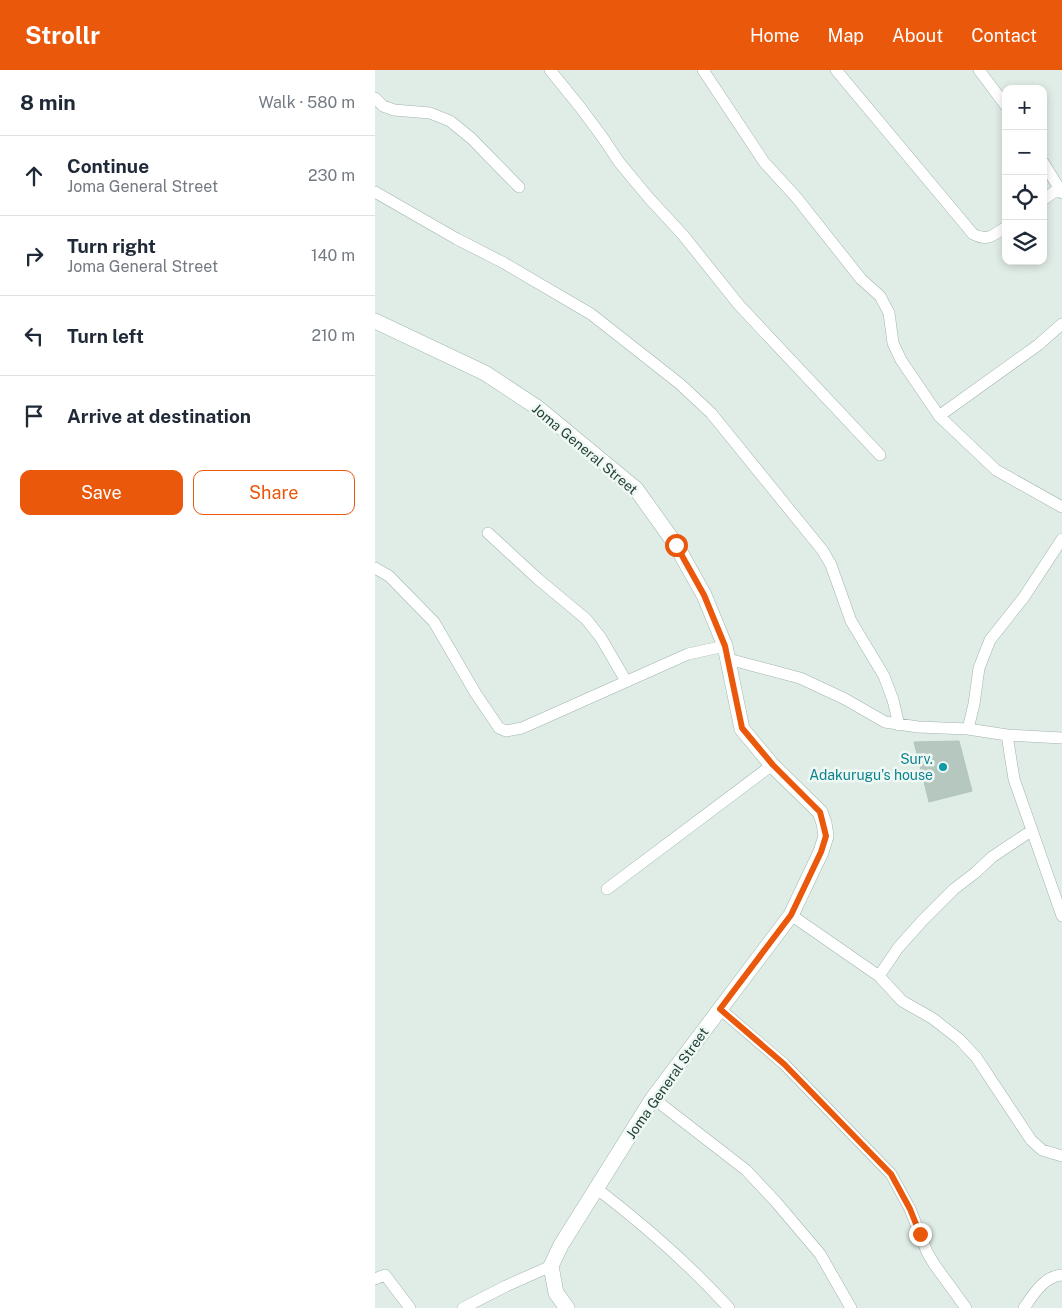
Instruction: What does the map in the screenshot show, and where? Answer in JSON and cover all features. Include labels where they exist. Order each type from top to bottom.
[{"type":"street","points":[[550,70],[580,106],[619,162],[683,235],[739,306],[880,455]]},
{"type":"street","points":[[836,70],[973,234],[980,238],[990,238],[1002,230]]},
{"type":"street","points":[[979,70],[1002,101]]},
{"type":"street","points":[[707,71],[764,162],[796,197],[861,279],[880,296],[889,313],[893,343],[901,360],[939,416],[996,470],[1062,506]]},
{"type":"street","points":[[375,98],[383,106],[394,110],[430,113],[450,121],[471,138],[519,186]]},
{"type":"street","points":[[1047,169],[1060,191],[1047,198]]},
{"type":"street","points":[[375,192],[457,239],[504,263],[591,314],[680,384],[711,413],[815,540],[827,558],[851,620],[884,676],[893,700],[899,725]]},
{"type":"street","name":"Joma General Street","points":[[375,321],[485,373],[538,408],[636,488],[676,545],[704,595],[726,652],[742,728],[773,765],[820,812],[826,836],[821,852],[791,915],[653,1098],[561,1245],[551,1266]]},
{"type":"street","points":[[939,416],[1037,345],[1062,324]]},
{"type":"street","points":[[488,533],[563,601],[586,619],[601,638],[626,681]]},
{"type":"street","points":[[968,729],[975,704],[979,668],[990,640],[1024,598],[1062,539]]},
{"type":"street","points":[[375,568],[389,576],[434,622],[476,694],[499,728],[506,731],[522,728],[688,654],[726,652],[764,667],[800,678],[845,699],[885,722],[899,725],[968,729],[1007,735],[1062,738]]},
{"type":"street","points":[[1007,735],[1015,779],[1031,831],[1062,916]]},
{"type":"street","points":[[607,889],[773,765]]},
{"type":"street","points":[[879,976],[898,948],[954,889],[975,873],[991,857],[1031,831]]},
{"type":"street","points":[[791,915],[879,976],[902,1001],[933,1018],[959,1039],[976,1057],[1031,1140],[1042,1150],[1062,1156]]},
{"type":"street","points":[[720,1009],[784,1064],[891,1174],[910,1209],[927,1252],[966,1308]]},
{"type":"street","points":[[653,1098],[752,1176],[820,1254],[851,1308]]},
{"type":"street","points":[[597,1188],[629,1213],[729,1308]]},
{"type":"street","points":[[463,1308],[551,1266],[556,1293],[567,1308]]},
{"type":"street","points":[[375,1279],[385,1275],[410,1308]]},
{"type":"street","points":[[1023,1308],[1047,1280],[1055,1275],[1062,1275]]},
{"type":"building","name":"Surv. Adakurugu's house","points":[[959,741],[972,791],[929,802],[914,742]]},
{"type":"place","name":"Surv. Adakurugu's house","points":[[943,767]]},
{"type":"route","points":[[676,545],[704,595],[725,646],[742,728],[773,765],[820,812],[826,836],[821,852],[791,915],[774,940],[720,1009],[784,1064],[891,1174],[910,1209],[920,1234]]}]
